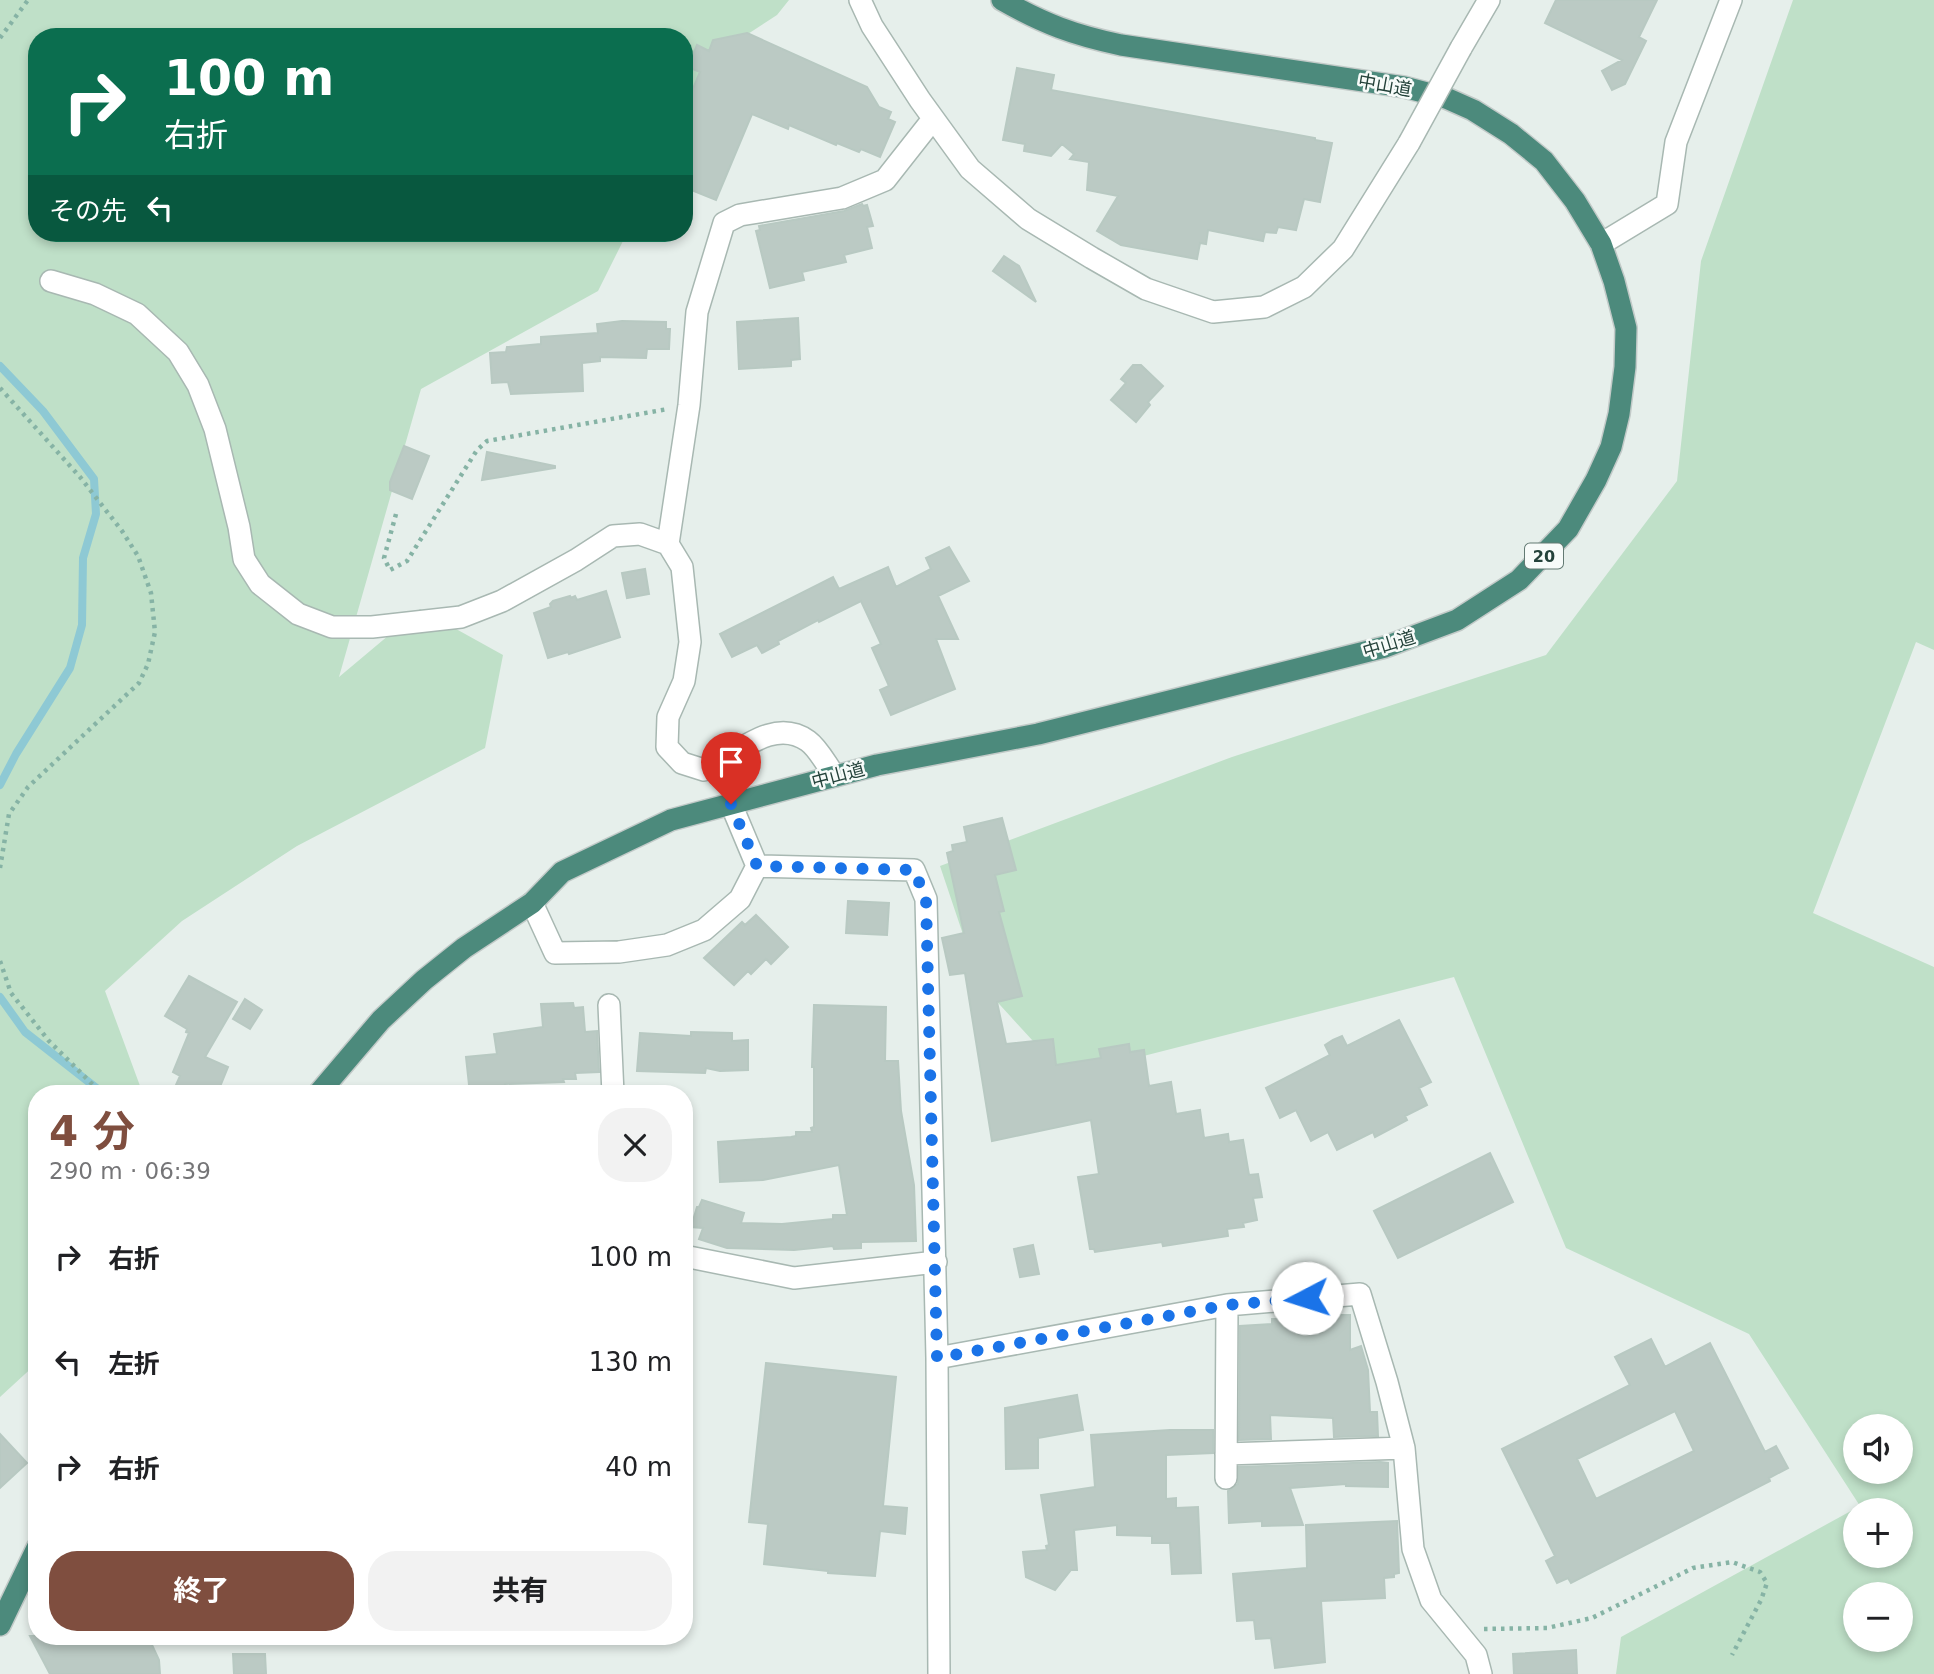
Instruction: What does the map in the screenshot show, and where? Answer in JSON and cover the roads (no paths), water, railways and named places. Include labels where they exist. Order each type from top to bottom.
[{"type":"highway","name":"中山道","points":[[326,1085],[381,1020],[424,980],[464,948],[532,902],[562,872],[671,820],[877,765],[1038,734],[1385,647],[1457,620],[1519,580],[1568,529],[1583,505],[1611,447],[1619,414],[1625,367],[1626,328],[1601,244],[1575,201],[1544,161],[1511,134],[1473,110],[1446,98],[1404,87],[1088,38],[1039,21],[1002,0]]},
{"type":"highway","points":[[0,1625],[28,1567]]},
{"type":"street","points":[[860,0],[872,26],[933,119],[970,169],[1028,219],[1146,289],[1213,312],[1264,307],[1304,287],[1343,249],[1409,143],[1489,0]]},
{"type":"street","points":[[1601,244],[1667,204],[1675,142],[1731,0]]},
{"type":"street","points":[[668,544],[689,405],[697,312],[724,223],[740,215],[842,198],[885,180],[933,119]]},
{"type":"street","points":[[51,281],[95,294],[137,314],[178,352],[198,385],[215,429],[244,559],[260,584],[298,614],[332,626],[346,627],[372,627],[461,617],[502,601],[613,536],[640,534],[668,544],[682,567],[690,642],[684,681],[668,717],[667,747],[682,763],[704,769],[725,760],[763,735],[791,732],[810,742],[835,776]]},
{"type":"street","points":[[731,804],[757,866]]},
{"type":"street","points":[[532,902],[555,953],[619,952],[667,945],[704,929],[740,899],[757,866]]},
{"type":"street","points":[[757,866],[914,870],[926,899],[936,1262],[939,1674]]},
{"type":"street","points":[[609,1005],[613,1085]]},
{"type":"street","points":[[693,1258],[794,1278],[936,1262]]},
{"type":"street","points":[[937,1358],[1227,1305],[1360,1294],[1404,1448],[1413,1549],[1431,1600],[1476,1655],[1481,1674]]},
{"type":"street","points":[[1226,1478],[1227,1305]]},
{"type":"street","points":[[1226,1454],[1404,1448]]},
{"type":"waterway","points":[[0,366],[43,411],[94,479],[96,514],[83,558],[82,625],[70,668],[16,754],[0,785]]},
{"type":"waterway","points":[[0,997],[25,1032],[93,1085]]}]
